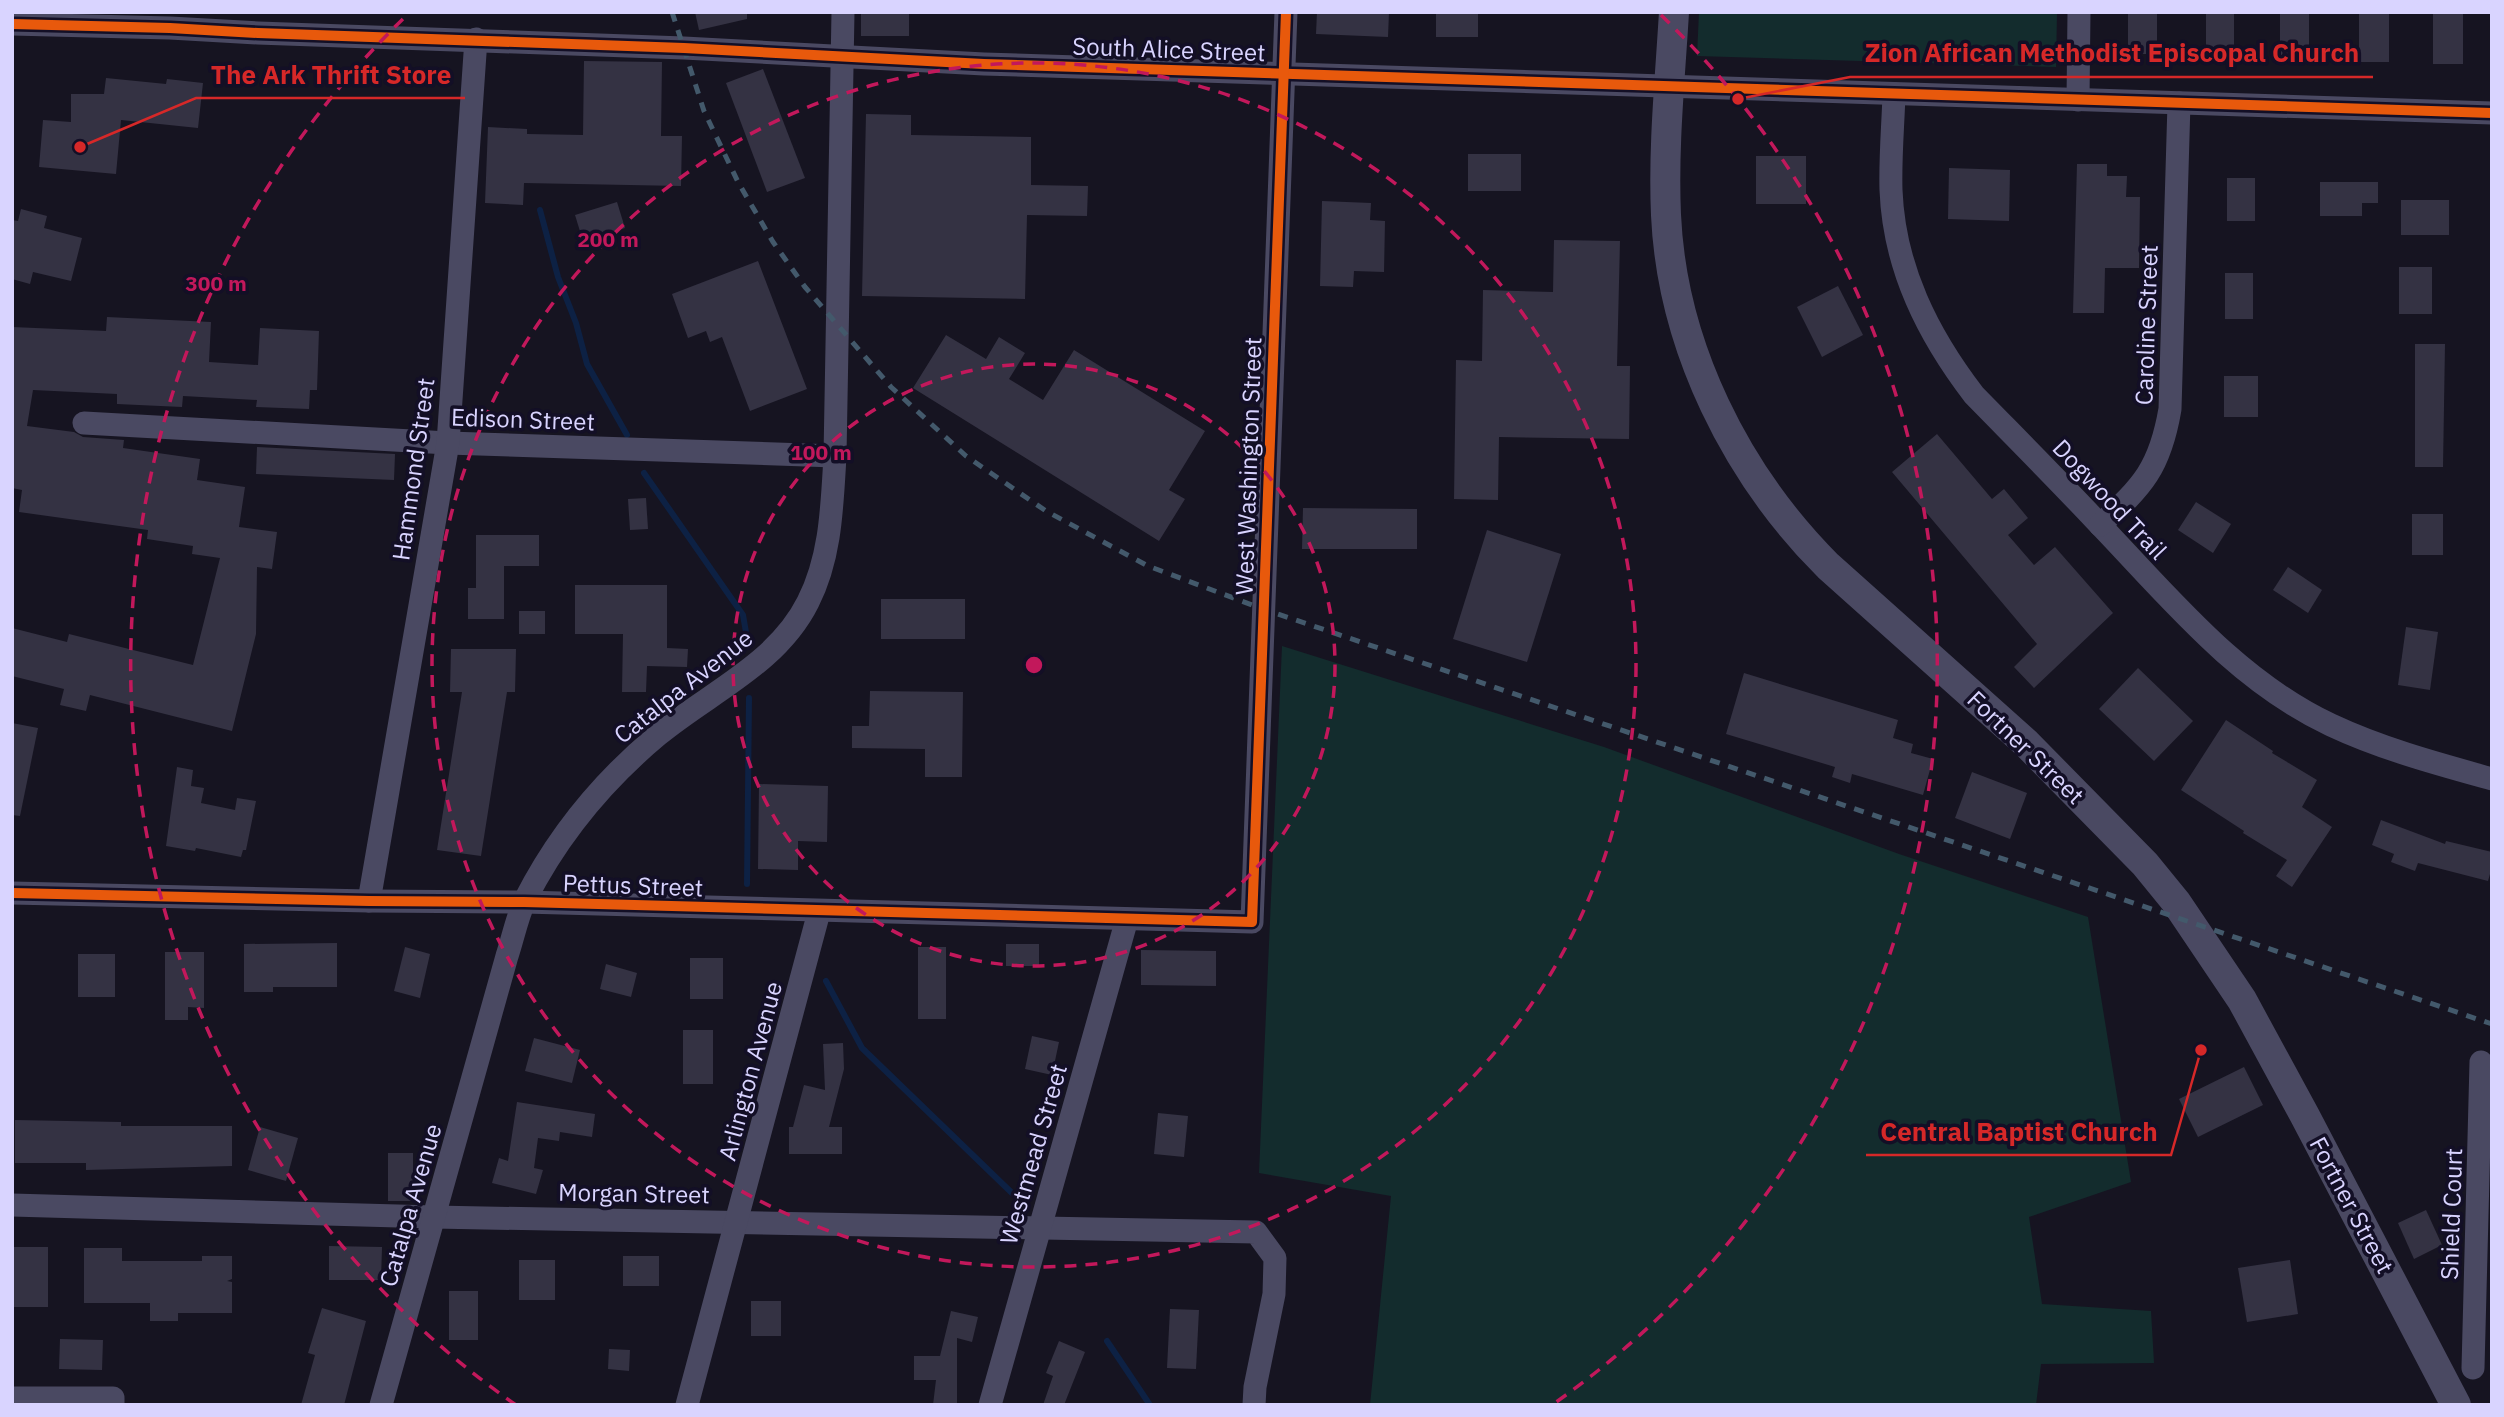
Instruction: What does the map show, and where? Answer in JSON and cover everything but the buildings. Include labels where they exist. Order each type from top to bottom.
[{"type":"street","name":"Catalpa Avenue","points":[[382,1405],[524,902],[568,831],[592,800],[659,734],[759,662],[796,623],[819,577],[827,546],[835,456],[843,12]]},
{"type":"street","name":"West Washington Street","points":[[1252,922],[1286,12]]},
{"type":"street","name":"Fortner Street","points":[[1674,12],[1666,216],[1671,261],[1680,309],[1710,395],[1752,474],[1800,538],[2026,743],[2145,864],[2176,902],[2242,1000],[2451,1396]]},
{"type":"street","points":[[2078,100],[2080,12]]},
{"type":"street","name":"South Alice Street","points":[[12,24],[476,40],[1284,75],[2492,113]]},
{"type":"street","name":"Hammond Street","points":[[369,901],[448,443],[476,40]]},
{"type":"street","name":"Dogwood Trail","points":[[1894,94],[1891,192],[1897,241],[1912,293],[1929,329],[1974,395],[2197,627],[2228,656],[2279,695],[2330,725],[2400,753],[2492,779]]},
{"type":"street","name":"Caroline Street","points":[[2100,525],[2133,495],[2152,469],[2166,430],[2170,409],[2179,103]]},
{"type":"street","name":"Edison Street","points":[[84,424],[448,443],[835,456]]},
{"type":"street","name":"Pettus Street","points":[[12,893],[524,902],[1252,922]]},
{"type":"street","name":"Arlington Avenue","points":[[687,1405],[819,912]]},
{"type":"street","name":"Westmead Street","points":[[990,1405],[1127,919]]},
{"type":"street","name":"Shield Court","points":[[2481,1062],[2482,1369]]},
{"type":"street","name":"Morgan Street","points":[[12,1205],[434,1217],[1256,1232],[1275,1258],[1274,1294],[1255,1387],[1254,1405]]},
{"type":"street","points":[[2451,1396],[2482,1369]]},
{"type":"street","points":[[12,1398],[113,1398],[113,1405]]},
{"type":"green space","points":[[1699,12],[2057,12],[2056,67],[1697,56]]},
{"type":"green space","points":[[1282,646],[1604,747],[1899,854],[2088,917],[2131,1182],[2029,1217],[2042,1304],[2151,1311],[2154,1363],[2041,1364],[2036,1405],[1370,1405],[1391,1196],[1259,1173]]},
{"type":"waterway","points":[[540,210],[558,277],[576,323],[587,364],[627,435]]},
{"type":"waterway","points":[[644,473],[743,615],[747,638]]},
{"type":"waterway","points":[[747,884],[749,698]]},
{"type":"waterway","points":[[826,981],[862,1048],[1013,1194]]},
{"type":"waterway","points":[[1107,1341],[1150,1405]]},
{"type":"railway","points":[[672,12],[704,111],[738,182],[773,242],[805,287],[891,387],[966,456],[1046,511],[1148,566],[1263,609],[2492,1024]]},
{"type":"cycle path","points":[[12,893],[524,902],[1252,922],[1286,12]]},
{"type":"cycle path","points":[[12,24],[684,48],[984,64],[2492,113]]},
{"type":"place","name":"Zion African Methodist Episcopal Church","points":[[1738,99]]},
{"type":"place","name":"The Ark Thrift Store","points":[[80,147]]},
{"type":"place","name":"Central Baptist Church","points":[[2201,1050]]}]
